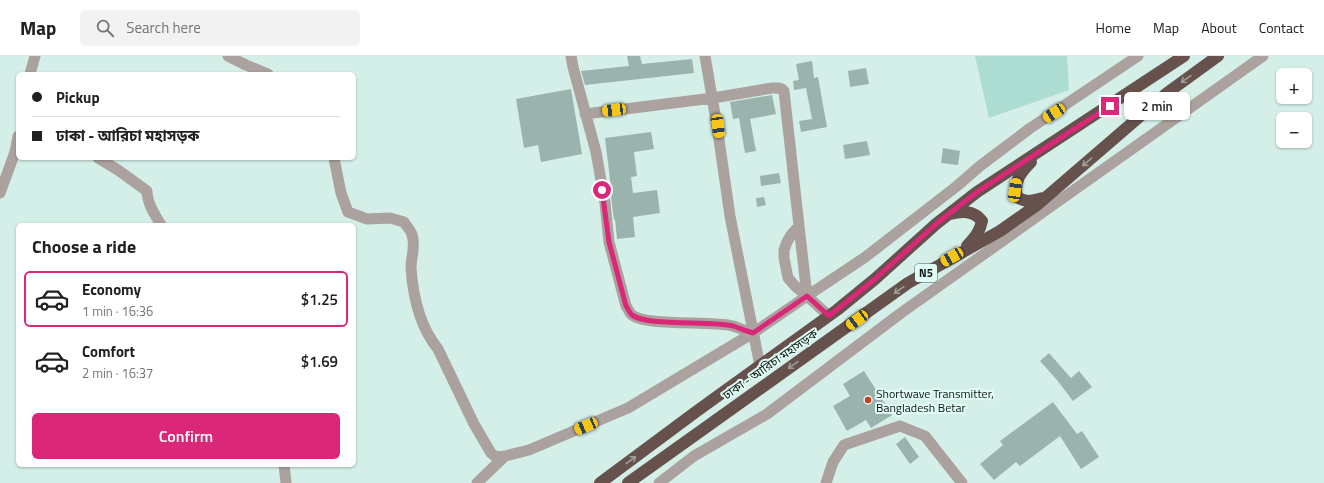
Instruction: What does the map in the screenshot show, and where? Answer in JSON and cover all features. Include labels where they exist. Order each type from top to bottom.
[{"type":"highway","name":"ঢাকা - আরিচা মহাসড়ক","points":[[600,483],[829,316],[875,279],[930,229],[977,192],[1184,56]]},
{"type":"highway","name":"ঢাকা - আরিচা মহাসড়ক","points":[[628,483],[908,283],[1000,231],[1046,197],[1167,93],[1218,56]]},
{"type":"highway","points":[[1046,197],[1033,201],[1023,201],[1017,197],[1015,190],[1017,180],[1024,169],[1047,147]]},
{"type":"highway","points":[[947,215],[960,212],[971,212],[978,216],[982,221],[981,228],[977,236],[967,246],[952,257]]},
{"type":"street","points":[[31,72],[35,56]]},
{"type":"street","points":[[228,56],[263,72]]},
{"type":"street","points":[[571,56],[596,152],[609,242],[626,306],[631,315],[642,319],[661,322],[733,326],[753,333]]},
{"type":"street","points":[[705,56],[713,98],[730,216],[760,366]]},
{"type":"street","points":[[334,160],[341,193],[348,212],[367,219],[390,218],[404,222],[412,234],[414,250],[411,267],[422,324],[430,340],[438,349],[474,424],[491,453],[496,457],[505,456],[529,450],[628,408],[753,333],[864,258],[1029,129],[1138,56]]},
{"type":"street","points":[[659,483],[694,456],[767,414],[901,313],[1263,56]]},
{"type":"street","points":[[585,114],[713,98],[772,88],[779,88],[784,91],[807,296]]},
{"type":"street","points":[[0,193],[16,144]]},
{"type":"street","points":[[101,160],[148,191],[147,195],[154,215],[160,223]]},
{"type":"street","points":[[799,226],[791,235],[784,250],[788,278],[829,316]]},
{"type":"street","points":[[826,483],[833,462],[844,445],[900,426],[925,436],[962,483]]},
{"type":"street","points":[[477,483],[505,456]]},
{"type":"street","points":[[284,467],[286,483]]},
{"type":"green space","points":[[975,56],[1067,56],[1069,90],[989,118]]},
{"type":"building","points":[[627,56],[640,56],[642,64],[692,59],[694,73],[585,85],[581,71],[629,66]]},
{"type":"building","points":[[812,61],[814,78],[818,77],[827,127],[801,132],[799,121],[812,119],[806,88],[794,90],[793,81],[799,80],[796,64]]},
{"type":"building","points":[[866,68],[869,84],[850,87],[848,71]]},
{"type":"building","points":[[571,89],[582,154],[541,162],[538,145],[524,148],[516,99]]},
{"type":"building","points":[[772,95],[776,114],[750,119],[756,151],[745,153],[739,118],[733,119],[730,102]]},
{"type":"building","points":[[651,132],[654,149],[634,152],[637,176],[631,177],[633,193],[657,190],[660,213],[633,217],[635,237],[617,239],[605,138]]},
{"type":"building","points":[[867,141],[870,155],[845,159],[843,145]]},
{"type":"building","points":[[943,148],[960,151],[958,165],[941,163]]},
{"type":"building","points":[[779,173],[781,183],[761,186],[760,176]]},
{"type":"building","points":[[764,197],[766,205],[757,207],[756,198]]},
{"type":"building","points":[[1049,353],[1071,378],[1079,371],[1092,387],[1073,401],[1040,361]]},
{"type":"building","name":"Shortwave Transmitter, Bangladesh Betar","points":[[864,371],[892,415],[871,428],[866,420],[847,431],[833,406],[850,396],[843,384]]},
{"type":"building","points":[[1053,402],[1077,434],[1082,431],[1099,457],[1081,469],[1060,436],[1020,466],[1016,462],[994,480],[980,464],[1003,445],[1000,441]]},
{"type":"building","points":[[905,437],[919,457],[910,464],[896,444]]},
{"type":"place","name":"Shortwave Transmitter, Bangladesh Betar","points":[[868,400]]},
{"type":"route","points":[[602,190],[609,242],[626,306],[631,315],[642,319],[661,322],[733,326],[753,333],[807,296],[829,316],[875,279],[936,224],[977,192],[1110,106]]}]
